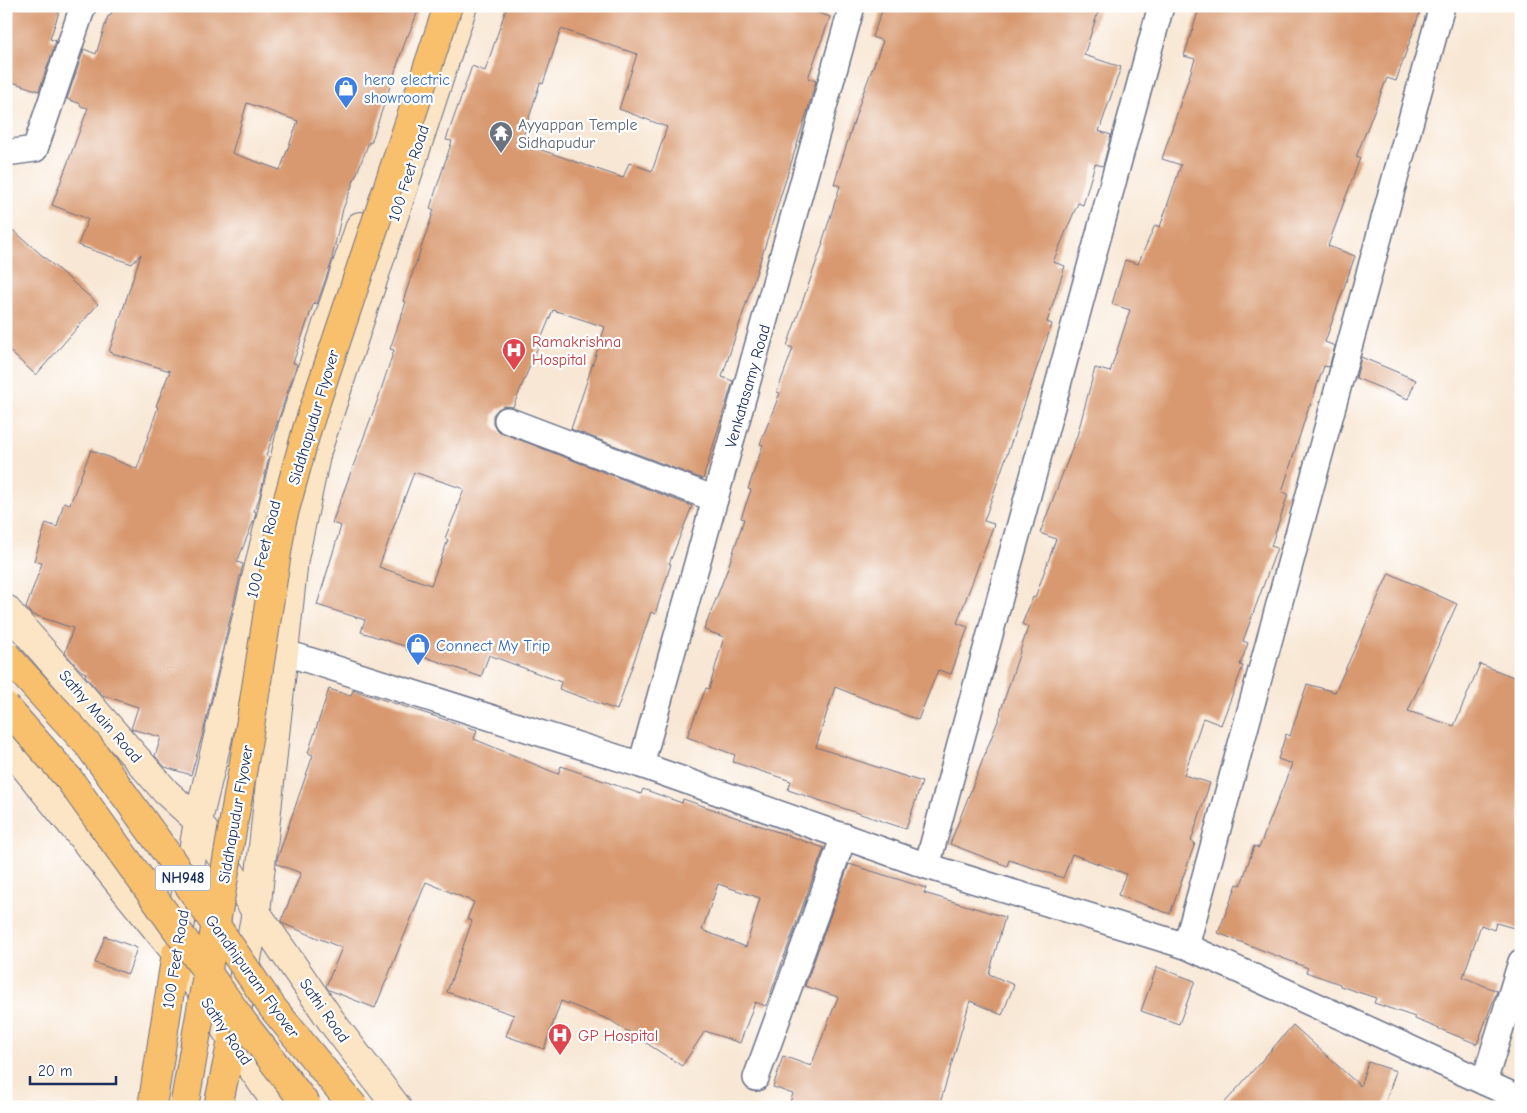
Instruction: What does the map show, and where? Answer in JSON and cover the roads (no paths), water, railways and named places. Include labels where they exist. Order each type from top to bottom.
[{"type":"main road","name":"100 Feet Road","points":[[152,1107],[198,821],[292,428],[434,6]]},
{"type":"main road","name":"Siddhapudur Flyover","points":[[184,1107],[248,739],[282,520],[307,429],[448,6]]},
{"type":"main road","name":"100 Feet Road","points":[[218,1107],[256,912],[294,558],[317,451],[463,6]]},
{"type":"main road","name":"Sathy Main Road","points":[[6,609],[166,792],[198,821],[256,912]]},
{"type":"main road","name":"Gandhipuram Flyover","points":[[6,655],[89,746],[165,851],[272,1007],[354,1107]]},
{"type":"main road","name":"NH948","points":[[6,707],[69,780],[245,1025],[308,1107]]},
{"type":"main road","points":[[6,744],[176,953]]},
{"type":"main road","name":"Sathi Road","points":[[256,912],[335,1026],[397,1107]]},
{"type":"main road","name":"Sathy Road","points":[[176,953],[232,1040],[280,1107]]},
{"type":"street","points":[[6,153],[35,150],[83,6]]},
{"type":"street","name":"Venkatasamy Road","points":[[641,765],[852,6]]},
{"type":"street","points":[[927,866],[1161,6]]},
{"type":"street","points":[[1186,946],[1442,6]]},
{"type":"street","points":[[507,420],[715,499]]},
{"type":"street","points":[[241,640],[284,651],[641,765],[927,866],[1186,946],[1521,1099]]},
{"type":"street","points":[[756,1078],[844,836]]},
{"type":"street","points":[[1484,1082],[1521,962]]},
{"type":"place","name":"hero electric showroom","points":[[346,109]]},
{"type":"place","name":"Ayyappan Temple Sidhapudur","points":[[501,154]]},
{"type":"place","name":"Ramakrishna Hospital","points":[[514,371]]},
{"type":"place","name":"Connect My Trip","points":[[418,666]]},
{"type":"place","name":"GP Hospital","points":[[560,1056]]}]
